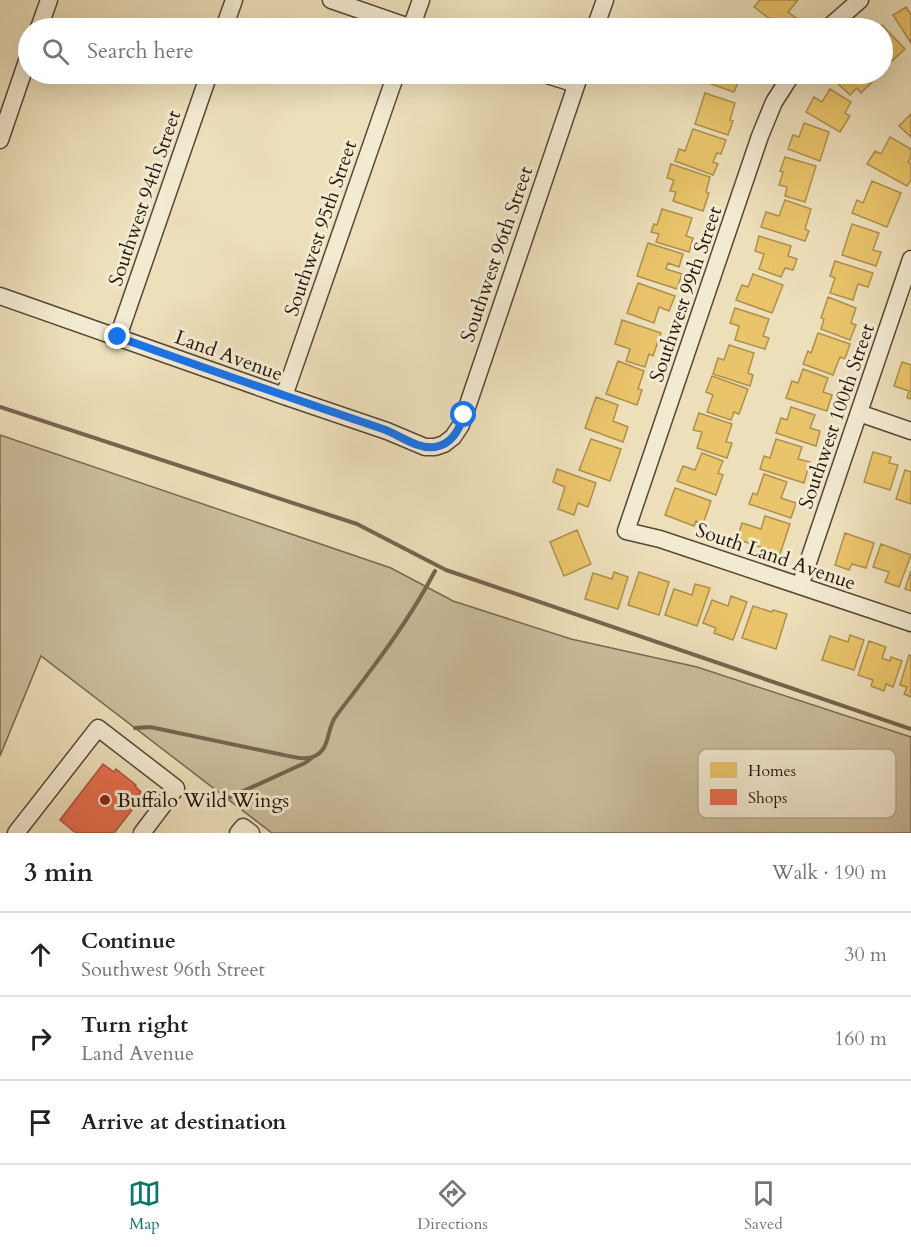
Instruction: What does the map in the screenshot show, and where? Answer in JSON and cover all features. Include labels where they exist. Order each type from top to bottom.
[{"type":"street","points":[[43,18],[49,0]]},
{"type":"street","points":[[228,18],[234,0]]},
{"type":"street","points":[[331,0],[383,18]]},
{"type":"street","points":[[415,18],[421,0]]},
{"type":"street","points":[[599,18],[605,0]]},
{"type":"street","points":[[839,18],[860,0]]},
{"type":"street","points":[[0,140],[19,84]]},
{"type":"street","name":"Southwest 94th Street","points":[[118,337],[206,84]]},
{"type":"street","name":"Southwest 95th Street","points":[[284,396],[393,84]]},
{"type":"street","name":"Southwest 96th Street","points":[[444,444],[453,437],[461,425],[576,84]]},
{"type":"street","name":"Southwest 99th Street","points":[[626,531],[760,136],[771,109],[786,84]]},
{"type":"street","name":"Southwest 100th Street","points":[[800,586],[911,259]]},
{"type":"street","name":"Land Avenue","points":[[0,296],[387,430],[425,447],[444,444]]},
{"type":"street","points":[[859,413],[911,430]]},
{"type":"street","name":"South Land Avenue","points":[[626,531],[660,539],[911,623]]},
{"type":"street","points":[[16,833],[98,728],[176,788],[142,833]]},
{"type":"street","points":[[238,833],[243,827],[251,833]]},
{"type":"shaded area","points":[[0,435],[391,568],[453,601],[571,639],[697,667],[911,737],[911,833],[272,833],[41,656],[0,756]]},
{"type":"building: Homes","points":[[760,0],[798,0],[788,12],[796,18],[769,18],[754,7]]},
{"type":"building: Homes","points":[[906,7],[911,15],[911,43],[893,15]]},
{"type":"building: Homes","points":[[893,36],[905,49],[893,60]]},
{"type":"building: Homes","points":[[711,84],[737,84],[734,92]]},
{"type":"building: Homes","points":[[838,84],[870,84],[861,93],[857,88],[850,95]]},
{"type":"building: Homes","points":[[830,89],[851,102],[845,113],[850,116],[840,132],[806,112],[814,97],[822,102]]},
{"type":"building: Homes","points":[[705,93],[735,103],[730,120],[733,121],[728,135],[695,124]]},
{"type":"building: Homes","points":[[911,114],[911,137],[899,126]]},
{"type":"building: Homes","points":[[804,123],[829,132],[820,161],[788,149],[793,135],[799,137]]},
{"type":"building: Homes","points":[[693,129],[726,140],[721,154],[717,153],[713,162],[718,164],[713,175],[675,161],[679,149],[685,151]]},
{"type":"building: Homes","points":[[890,137],[911,149],[908,162],[911,164],[911,180],[907,186],[867,164],[875,151],[881,154]]},
{"type":"building: Homes","points":[[785,157],[816,166],[805,202],[785,196],[787,187],[779,185],[783,172],[780,171]]},
{"type":"building: Homes","points":[[671,164],[710,177],[706,192],[709,193],[703,211],[673,201],[676,192],[670,191],[674,180],[667,178]]},
{"type":"building: Homes","points":[[872,181],[901,193],[887,227],[852,213],[857,200],[863,203]]},
{"type":"building: Homes","points":[[785,200],[811,209],[805,229],[809,231],[805,241],[761,227],[766,212],[779,216]]},
{"type":"building: Homes","points":[[662,209],[692,218],[686,236],[693,238],[689,252],[656,242],[659,234],[651,232],[654,224],[657,225]]},
{"type":"building: Homes","points":[[852,224],[879,233],[873,250],[881,252],[876,266],[842,255]]},
{"type":"building: Homes","points":[[759,236],[791,246],[788,256],[797,259],[793,270],[785,268],[781,277],[759,269],[764,254],[755,251]]},
{"type":"building: Homes","points":[[648,243],[683,254],[679,267],[668,263],[666,269],[682,274],[677,289],[637,276]]},
{"type":"building: Homes","points":[[835,261],[873,273],[868,287],[858,284],[853,300],[830,293],[835,278],[830,276]]},
{"type":"building: Homes","points":[[753,274],[783,285],[772,313],[736,300],[742,285],[748,287]]},
{"type":"building: Homes","points":[[638,283],[675,296],[669,311],[659,307],[654,323],[627,313]]},
{"type":"building: Homes","points":[[828,297],[856,308],[851,323],[856,325],[850,340],[821,329],[824,319],[821,318]]},
{"type":"building: Homes","points":[[735,308],[769,319],[763,336],[769,338],[765,349],[735,340],[739,326],[730,323]]},
{"type":"building: Homes","points":[[622,320],[661,333],[653,356],[649,354],[645,367],[626,361],[630,349],[615,344]]},
{"type":"building: Homes","points":[[818,333],[850,344],[845,359],[840,357],[833,375],[803,364],[808,351],[811,353]]},
{"type":"building: Homes","points":[[729,345],[754,353],[748,373],[753,375],[750,386],[713,374],[718,358],[724,360]]},
{"type":"building: Homes","points":[[618,361],[644,371],[638,389],[642,390],[637,405],[606,394]]},
{"type":"building: Homes","points":[[902,362],[911,365],[911,399],[907,398],[909,391],[894,386]]},
{"type":"building: Homes","points":[[803,369],[828,378],[823,392],[832,395],[827,411],[786,398],[792,381],[798,383]]},
{"type":"building: Homes","points":[[712,376],[748,389],[739,414],[734,412],[731,420],[707,412],[713,395],[706,392]]},
{"type":"building: Homes","points":[[596,397],[618,405],[613,421],[628,427],[623,442],[585,428]]},
{"type":"building: Homes","points":[[791,407],[815,415],[810,428],[820,431],[816,446],[776,433],[781,418],[787,420]]},
{"type":"building: Homes","points":[[699,413],[732,424],[726,442],[732,443],[727,458],[697,448],[702,432],[693,430]]},
{"type":"building: Homes","points":[[591,439],[621,449],[610,481],[579,470]]},
{"type":"building: Homes","points":[[776,439],[802,447],[798,459],[810,462],[804,483],[760,469],[764,456],[770,458]]},
{"type":"building: Homes","points":[[873,452],[891,457],[889,463],[898,465],[890,490],[864,482]]},
{"type":"building: Homes","points":[[702,453],[723,461],[718,473],[723,475],[716,495],[677,481],[683,466],[695,470]]},
{"type":"building: Homes","points":[[557,469],[596,483],[588,507],[578,503],[574,515],[558,509],[565,487],[553,482]]},
{"type":"building: Homes","points":[[905,470],[911,472],[911,504],[896,499]]},
{"type":"building: Homes","points":[[764,474],[787,482],[781,498],[796,503],[791,518],[749,504],[753,493],[757,495]]},
{"type":"building: Homes","points":[[675,488],[711,501],[703,524],[696,521],[694,526],[665,515]]},
{"type":"building: Homes","points":[[765,516],[790,524],[780,554],[737,539],[742,523],[761,529]]},
{"type":"building: Homes","points":[[577,530],[591,564],[564,576],[550,542]]},
{"type":"building: Homes","points":[[845,533],[874,543],[866,568],[852,564],[849,570],[835,565]]},
{"type":"building: Homes","points":[[881,544],[911,555],[899,587],[885,582],[889,572],[873,567]]},
{"type":"building: Homes","points":[[911,571],[911,591],[905,589]]},
{"type":"building: Homes","points":[[614,572],[628,577],[618,609],[585,599],[593,573],[612,579]]},
{"type":"building: Homes","points":[[639,572],[669,582],[659,615],[628,605]]},
{"type":"building: Homes","points":[[695,584],[710,588],[697,626],[665,615],[674,589],[692,595]]},
{"type":"building: Homes","points":[[731,596],[747,602],[733,640],[714,633],[716,628],[703,623],[712,600],[728,606]]},
{"type":"building: Homes","points":[[753,606],[787,614],[776,649],[742,638]]},
{"type":"building: Homes","points":[[850,635],[864,640],[854,670],[822,660],[830,636],[848,642]]},
{"type":"building: Homes","points":[[869,641],[886,647],[882,658],[890,661],[891,657],[902,661],[893,687],[886,684],[884,691],[871,686],[873,680],[858,675]]},
{"type":"building: Homes","points":[[909,655],[911,656],[911,697],[904,694],[907,687],[900,685]]},
{"type":"building: Shops","name":"Buffalo Wild Wings","points":[[103,764],[114,772],[116,769],[141,792],[129,808],[132,810],[114,833],[76,833],[60,820]]},
{"type":"waterway","points":[[0,407],[357,524],[446,570],[911,729]]},
{"type":"waterway","points":[[135,728],[150,727],[297,758],[315,756],[324,748],[336,716],[401,628],[435,571]]},
{"type":"waterway","points":[[228,798],[305,763],[313,757]]},
{"type":"place","name":"Buffalo Wild Wings","points":[[105,800]]},
{"type":"route","points":[[118,337],[387,430],[425,447],[444,444],[453,437],[464,415]]}]
